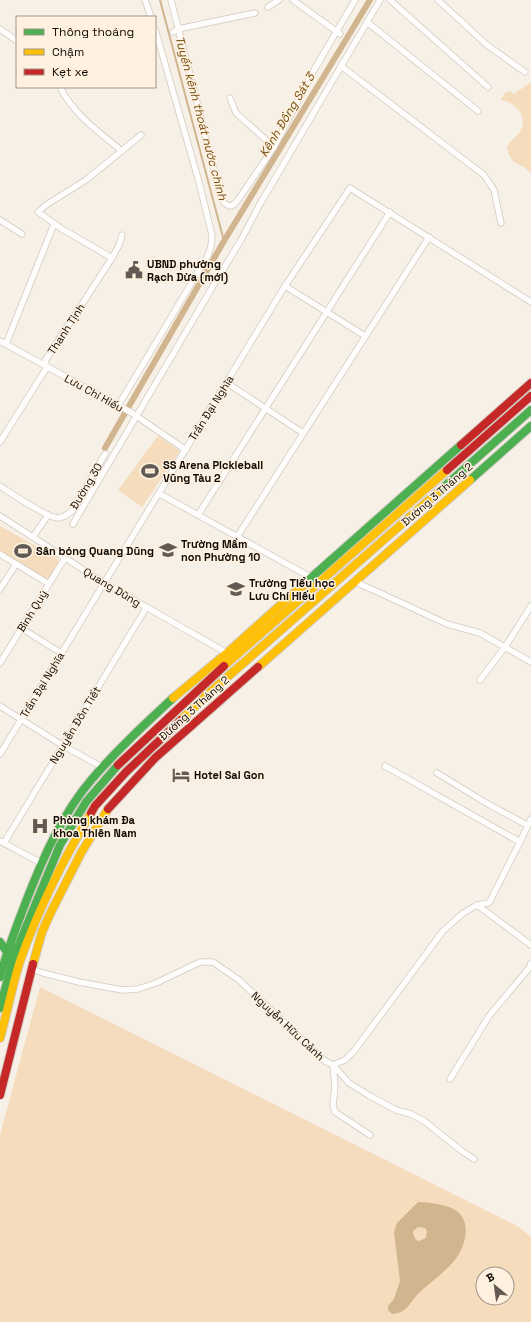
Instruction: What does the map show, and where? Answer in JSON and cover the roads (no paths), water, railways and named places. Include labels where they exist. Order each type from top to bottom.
[{"type":"main road","name":"Đường 3 Tháng 2","points":[[315,581],[338,554],[531,384]]},
{"type":"main road","name":"Đường 3 Tháng 2","points":[[0,1008],[9,954],[60,845],[86,802],[119,764],[197,691],[230,656],[315,581],[343,561],[531,396]]},
{"type":"main road","name":"Đường 3 Tháng 2","points":[[0,1038],[9,954],[43,906],[70,848],[96,806],[126,772],[208,694],[531,410]]},
{"type":"main road","name":"Đường 3 Tháng 2","points":[[0,1095],[31,969],[42,932],[70,874],[105,812],[155,758],[531,426]]},
{"type":"main road","points":[[338,554],[343,561]]},
{"type":"main road","points":[[331,586],[339,594]]},
{"type":"main road","name":"Đường 3 Tháng 2","points":[[0,977],[41,863],[64,820],[91,780],[102,767],[176,695],[230,656]]},
{"type":"main road","points":[[85,823],[95,828]]},
{"type":"main road","points":[[61,867],[70,874]]},
{"type":"main road","points":[[43,906],[54,907]]},
{"type":"main road","points":[[0,942],[9,954],[31,969]]},
{"type":"street","points":[[146,0],[151,16]]},
{"type":"street","points":[[171,0],[175,31],[220,193],[226,205],[233,205],[238,200],[274,147],[355,0]]},
{"type":"street","points":[[268,7],[279,0]]},
{"type":"street","points":[[293,0],[338,33]]},
{"type":"street","points":[[72,524],[134,415],[241,240],[260,204],[380,0]]},
{"type":"street","points":[[390,0],[488,87]]},
{"type":"street","points":[[438,0],[488,45],[525,72]]},
{"type":"street","points":[[175,31],[255,13]]},
{"type":"street","points":[[366,22],[478,111]]},
{"type":"street","points":[[0,29],[16,40]]},
{"type":"street","points":[[120,406],[207,257],[211,249],[212,242],[212,235],[199,182],[156,34]]},
{"type":"street","points":[[341,66],[484,175],[494,190],[501,223]]},
{"type":"street","points":[[61,88],[74,109],[122,151]]},
{"type":"street","points":[[230,98],[236,113],[274,147]]},
{"type":"street","points":[[112,258],[86,244],[38,212],[46,205],[86,180],[141,135]]},
{"type":"street","name":"Trần Đại Nghĩa","points":[[0,754],[160,494],[285,286],[350,188],[390,212]]},
{"type":"street","points":[[198,515],[390,212],[531,302]]},
{"type":"street","points":[[0,220],[22,234]]},
{"type":"street","points":[[6,344],[54,224]]},
{"type":"street","name":"Thanh Tịnh","points":[[0,442],[47,367],[45,361],[112,258],[122,235]]},
{"type":"street","points":[[237,537],[429,237]]},
{"type":"street","points":[[285,286],[365,336]]},
{"type":"street","name":"Lưu Chí Hiếu","points":[[0,341],[120,406],[186,450]]},
{"type":"street","points":[[227,383],[303,433]]},
{"type":"street","name":"Đường 30","points":[[48,515],[59,518],[66,516],[72,511],[105,454]]},
{"type":"street","points":[[0,486],[48,515],[33,537]]},
{"type":"street","points":[[160,494],[315,581]]},
{"type":"street","name":"Quang Dũng","points":[[0,516],[104,583],[230,656]]},
{"type":"street","points":[[0,554],[49,584]]},
{"type":"street","name":"Bình Quý","points":[[0,663],[65,558]]},
{"type":"street","points":[[0,589],[16,564]]},
{"type":"street","points":[[355,580],[362,586],[447,624],[480,633],[531,662]]},
{"type":"street","points":[[480,680],[505,647],[531,606]]},
{"type":"street","name":"Nguyễn Đôn Tiết","points":[[2,842],[146,608]]},
{"type":"street","points":[[21,628],[61,653]]},
{"type":"street","points":[[0,706],[62,745],[102,767]]},
{"type":"street","points":[[386,766],[520,842]]},
{"type":"street","points":[[437,773],[488,804],[527,825]]},
{"type":"street","name":"Nguyễn Hữu Cảnh","points":[[31,969],[79,982],[122,990],[138,989],[156,983],[200,962],[214,962],[239,980],[325,1061],[333,1065],[345,1060],[354,1051],[443,932],[462,914],[477,905],[489,903],[531,819]]},
{"type":"street","points":[[2,842],[41,863]]},
{"type":"street","points":[[477,905],[531,945]]},
{"type":"street","points":[[450,1079],[489,1016],[530,967],[531,963]]},
{"type":"street","points":[[333,1065],[335,1086],[333,1104],[335,1112],[370,1135]]},
{"type":"street","points":[[333,1065],[350,1083],[396,1110],[411,1114],[424,1121],[474,1159]]},
{"type":"waterway","name":"Tuyến kênh thoát nước chính","points":[[160,0],[224,241]]},
{"type":"waterway","name":"Kênh Đồng Sát 3","points":[[105,448],[224,241],[370,0]]},
{"type":"place","name":"UBND phường Rạch Dừa (mới)","points":[[134,270]]},
{"type":"place","name":"SS Arena Pickleball Vũng Tàu 2","points":[[150,471]]},
{"type":"place","name":"Trường Mầm non Phường 10","points":[[168,550]]},
{"type":"place","name":"Sân bóng Quang Dũng","points":[[23,551]]},
{"type":"place","name":"Trường Tiểu học Lưu Chí Hiếu","points":[[236,589]]},
{"type":"place","name":"Hotel Sai Gon","points":[[181,775]]},
{"type":"place","name":"Phòng khám Đa khoa Thiên Nam","points":[[40,826]]}]
